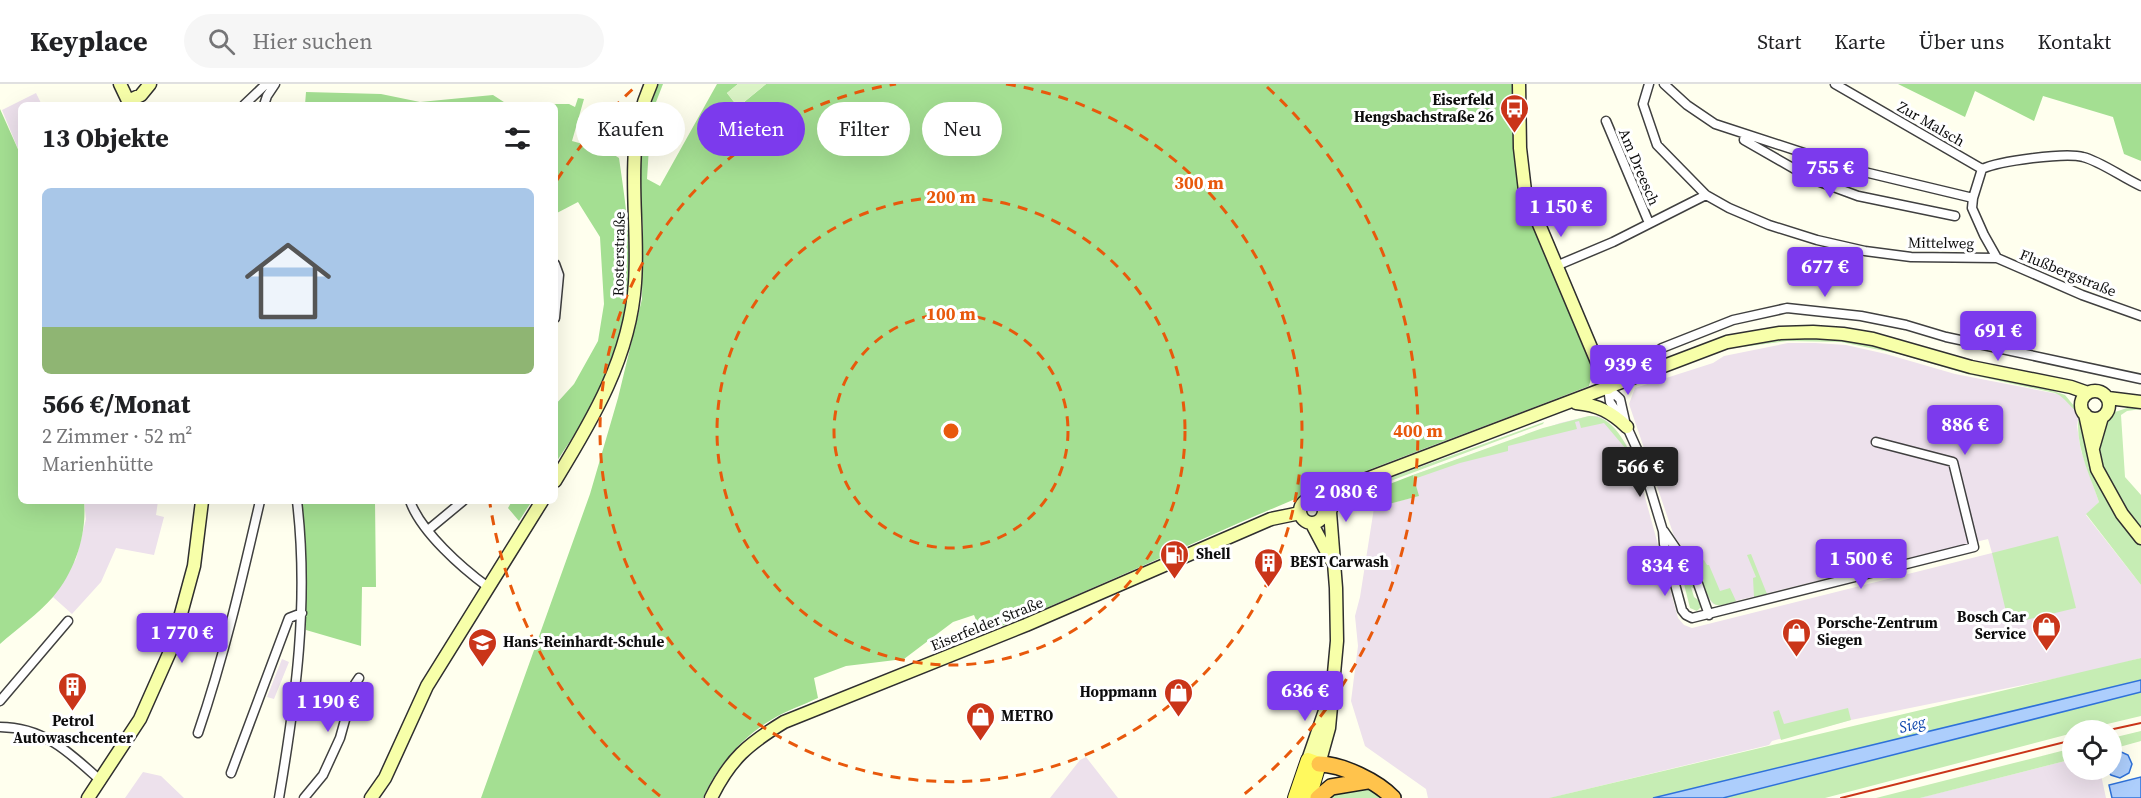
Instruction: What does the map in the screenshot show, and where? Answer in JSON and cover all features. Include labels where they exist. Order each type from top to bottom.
[{"type":"highway","points":[[1314,762],[1334,774],[1368,781],[1393,798]]},
{"type":"highway","points":[[1318,798],[1331,787],[1368,781]]},
{"type":"main road","points":[[120,84],[129,102]]},
{"type":"main road","points":[[130,102],[141,95],[150,84]]},
{"type":"main road","name":"Rosterstraße","points":[[558,476],[603,398],[627,335],[635,281],[633,160],[636,129],[643,102],[651,84]]},
{"type":"main road","points":[[1519,84],[1520,148],[1525,191],[1608,388]]},
{"type":"main road","name":"Eiserfelder Straße","points":[[711,798],[735,758],[753,741],[784,722],[1026,625],[1263,522],[1300,513],[1305,501],[1312,499],[1321,503],[1335,493],[1361,481],[1727,342],[1780,333],[1813,332],[1873,339],[1971,367],[2071,387],[2088,393],[2096,391],[2106,408]]},
{"type":"main road","name":"Eiserfelder Straße","points":[[2058,386],[2072,396],[2083,410]]},
{"type":"main road","points":[[2088,393],[2084,396],[2083,410],[2097,469],[2122,514],[2141,538]]},
{"type":"main road","points":[[2083,410],[2093,419],[2114,404],[2135,401]]},
{"type":"main road","points":[[1572,402],[1603,408],[1627,427]]},
{"type":"main road","points":[[2092,448],[2106,408]]},
{"type":"main road","points":[[1294,798],[1329,728],[1336,641],[1336,588],[1330,512],[1341,495],[1361,481]]},
{"type":"main road","points":[[1316,522],[1324,510],[1321,503]]},
{"type":"main road","points":[[88,798],[140,719],[172,647],[194,566],[202,504]]},
{"type":"main road","points":[[371,798],[385,778],[427,686],[540,504]]},
{"type":"main road","points":[[1300,513],[1305,522],[1316,522]]},
{"type":"main road","points":[[1316,522],[1333,564]]},
{"type":"main road","points":[[1309,798],[1314,762]]},
{"type":"street","points":[[247,102],[266,84]]},
{"type":"street","points":[[265,102],[275,84]]},
{"type":"street","name":"Mittelweg","points":[[1649,84],[1643,104],[1657,146],[1706,195],[1729,208],[1769,225],[1836,245],[1911,257],[1997,258]]},
{"type":"street","points":[[1664,84],[1686,105],[1715,124],[1856,170],[1973,198],[1982,169],[2011,161],[2046,157],[2082,156],[2141,186]]},
{"type":"street","name":"Zur Malsch","points":[[1835,84],[1982,169]]},
{"type":"street","name":"Am Dreesch","points":[[1605,121],[1649,224]]},
{"type":"street","points":[[1745,135],[1744,140],[1812,179],[1858,196],[1955,216]]},
{"type":"street","name":"Am Dreesch","points":[[1556,266],[1613,242],[1706,195]]},
{"type":"street","name":"Flußbergstraße","points":[[1973,198],[1974,216],[1997,258],[2082,295],[2141,316]]},
{"type":"street","points":[[1647,373],[1645,363],[1647,358],[1662,348],[1733,320],[1787,308],[1861,316],[1906,325],[1946,337],[2141,379]]},
{"type":"street","points":[[1608,388],[1610,402],[1627,427],[1641,458],[1663,531],[1664,544],[1682,610],[1692,618],[1974,547],[1953,462],[1876,442]]},
{"type":"street","points":[[198,733],[235,607],[259,504]]},
{"type":"street","points":[[279,798],[292,722],[303,613],[297,504]]},
{"type":"street","points":[[411,504],[428,530],[459,563],[488,587]]},
{"type":"street","points":[[428,530],[459,504]]},
{"type":"street","points":[[1663,531],[1693,572],[1709,615]]},
{"type":"street","points":[[231,773],[290,618],[303,613]]},
{"type":"street","points":[[0,700],[68,621]]},
{"type":"street","points":[[304,798],[323,775],[340,738],[355,684],[359,678]]},
{"type":"street","points":[[0,727],[17,727],[45,736],[72,755],[101,781]]},
{"type":"shaded area","points":[[36,93],[40,102],[18,102]]},
{"type":"shaded area","points":[[18,102],[18,149],[2,110]]},
{"type":"shaded area","points":[[1788,343],[1846,345],[1955,374],[2063,395],[2079,413],[2077,426],[2081,451],[2099,502],[2086,515],[2141,585],[2141,658],[2092,671],[1851,720],[1772,741],[1769,745],[1550,798],[1428,798],[1426,789],[1365,746],[1351,701],[1358,646],[1355,616],[1374,508],[1418,496],[1413,475],[1560,423],[1598,416],[1608,422],[1626,444],[1637,468],[1678,618],[1684,625],[1692,628],[1992,553],[1988,539],[1719,605],[1713,604],[1697,568],[1674,536],[1629,404],[1635,388],[1713,363],[1724,356]]},
{"type":"shaded area","points":[[84,504],[158,504],[156,515],[164,517],[154,555],[116,548],[101,582],[72,614],[53,597],[76,559],[86,519]]},
{"type":"shaded area","points":[[282,659],[289,662],[274,699],[267,697]]},
{"type":"shaded area","points":[[1086,757],[1118,798],[1050,798],[1080,760]]},
{"type":"shaded area","points":[[2062,762],[2062,780],[2102,780],[2106,798],[1919,798]]},
{"type":"shaded area","points":[[143,772],[161,776],[184,798],[125,798]]},
{"type":"green space","points":[[658,84],[663,84],[656,102],[652,102]]},
{"type":"green space","points":[[717,84],[738,84],[727,93],[734,102],[707,102]]},
{"type":"green space","points":[[738,84],[766,84],[744,102],[734,102],[727,93]]},
{"type":"green space","points":[[766,84],[1513,84],[1515,162],[1523,202],[1593,371],[1589,386],[1317,490],[982,634],[974,615],[953,622],[904,659],[846,666],[814,678],[818,698],[776,717],[750,735],[723,764],[703,798],[481,798],[590,494],[618,398],[642,299],[643,231],[640,181],[642,156],[648,156],[647,179],[660,186],[677,156],[685,156],[685,141],[697,120],[697,156],[805,156],[805,102],[744,102]]},
{"type":"green space","points":[[1898,84],[2141,84],[2141,161],[2124,154],[2113,117],[2043,96],[2034,121],[1975,91],[1965,117]]},
{"type":"green space","points":[[306,92],[381,94],[420,102],[305,102]]},
{"type":"green space","points":[[493,95],[504,102],[420,102]]},
{"type":"green space","points":[[558,104],[569,104],[575,107],[576,104],[576,127],[572,141],[576,142],[576,156],[616,156],[619,158],[629,262],[625,312],[620,338],[611,365],[586,416],[558,459],[558,402],[574,384],[598,341],[604,304],[600,237],[578,202],[558,212]]},
{"type":"green space","points":[[0,109],[18,149],[18,504],[84,504],[84,527],[78,552],[61,587],[41,609],[0,644]]},
{"type":"green space","points":[[1807,338],[1870,344],[2045,388],[2065,395],[2079,412],[2055,393],[1967,374],[1899,354],[1841,342],[1787,341],[1735,348],[1770,341]]},
{"type":"green space","points":[[2130,407],[2141,409],[2127,411],[2121,415],[2125,477],[2141,495],[2141,585],[2086,514],[2099,502],[2080,447],[2078,425],[2079,413],[2094,426],[2115,412]]},
{"type":"green space","points":[[1589,416],[1604,419],[1615,429],[1632,456],[1629,459],[1626,449],[1604,423],[1581,428],[1579,421],[1575,422],[1577,429],[1508,446],[1508,451],[1460,463],[1414,479],[1413,475],[1543,428]]},
{"type":"green space","points":[[1544,422],[1543,424],[1345,498],[1362,488]]},
{"type":"green space","points":[[1413,475],[1419,496],[1374,508],[1341,511],[1348,500]]},
{"type":"green space","points":[[299,504],[375,504],[376,587],[362,587],[361,646],[306,630]]},
{"type":"green space","points":[[510,504],[530,504],[519,521],[508,508]]},
{"type":"green space","points":[[2058,536],[2076,608],[2009,624],[1992,553]]},
{"type":"green space","points":[[1667,542],[1683,563],[1693,583],[1696,584],[1697,590],[1691,587],[1694,597],[1701,602],[1701,607],[1697,611],[1690,608],[1684,584],[1677,580],[1674,571],[1681,575],[1678,564],[1671,560]]},
{"type":"green space","points":[[1751,554],[1767,594],[1754,597],[1753,578],[1756,577],[1747,555]]},
{"type":"green space","points":[[1704,560],[1709,565],[1720,591],[1730,588],[1736,601],[1719,605],[1713,603],[1694,564]]},
{"type":"green space","points":[[2141,658],[2141,680],[1653,798],[1549,798]]},
{"type":"green space","points":[[2141,692],[2141,716],[2122,721],[2062,720],[2062,736],[1825,798],[1723,798]]},
{"type":"green space","points":[[1848,708],[1851,720],[1781,740],[1773,712],[1779,710],[1784,724]]},
{"type":"green space","points":[[2141,731],[2141,741],[2122,746],[2122,736]]},
{"type":"green space","points":[[2062,751],[2062,762],[1920,798],[1876,798]]},
{"type":"green space","points":[[1359,786],[1383,798],[1324,798],[1327,795]]},
{"type":"water","points":[[2141,680],[2141,692],[1723,798],[1653,798]]},
{"type":"water","points":[[2122,752],[2128,755],[2132,764],[2129,773],[2122,777]]},
{"type":"water","points":[[2141,777],[2141,798],[2112,798],[2109,785]]},
{"type":"railway","points":[[2122,727],[2141,723]]},
{"type":"railway","points":[[1841,798],[2062,743]]},
{"type":"place","name":"Eiserfeld Hengsbachstraße 26","points":[[1515,134]]},
{"type":"place","name":"Shell","points":[[1175,580]]},
{"type":"place","name":"BEST Carwash","points":[[1269,588]]},
{"type":"place","name":"Bosch Car Service","points":[[2047,652]]},
{"type":"place","name":"Porsche-Zentrum Siegen","points":[[1796,658]]},
{"type":"place","name":"Hans-Reinhardt-Schule","points":[[482,668]]},
{"type":"place","name":"Petrol Autowaschcenter","points":[[73,712]]},
{"type":"place","name":"Hoppmann","points":[[1178,718]]},
{"type":"place","name":"METRO","points":[[980,742]]},
{"type":"water label","name":"Sieg","points":[[1912,724]]}]
